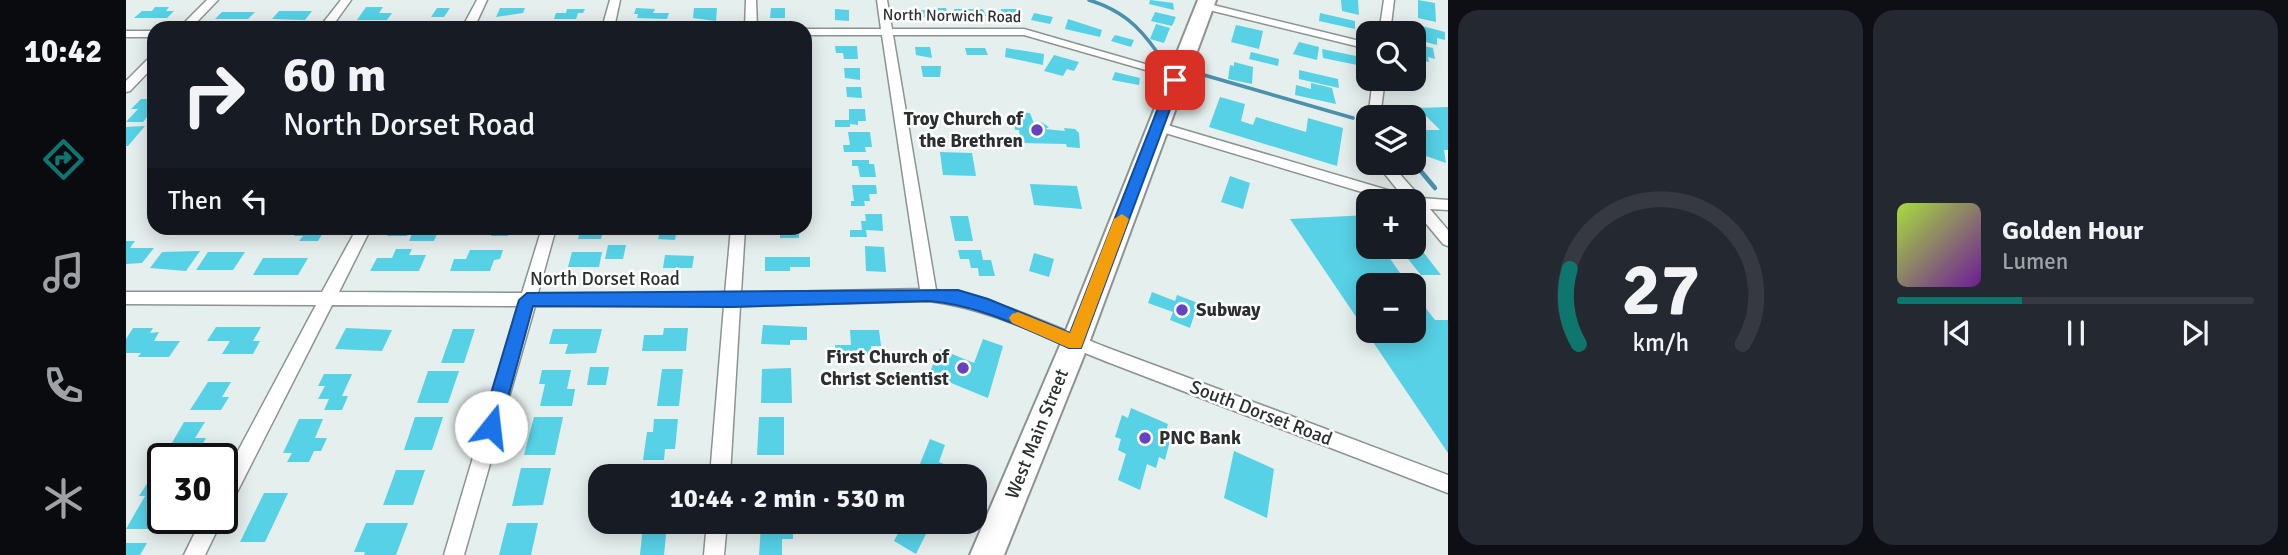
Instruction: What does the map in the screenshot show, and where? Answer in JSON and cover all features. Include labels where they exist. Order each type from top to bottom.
[{"type":"main road","name":"West Main Street","points":[[988,555],[1075,343],[1206,3]]},
{"type":"street","points":[[192,21],[213,0]]},
{"type":"street","points":[[330,21],[346,0]]},
{"type":"street","points":[[472,21],[482,0]]},
{"type":"street","points":[[610,21],[615,0]]},
{"type":"street","points":[[751,0],[751,21]]},
{"type":"street","points":[[882,0],[929,295]]},
{"type":"street","points":[[1387,21],[1390,0]]},
{"type":"street","points":[[1206,3],[1356,43]]},
{"type":"street","name":"North Norwich Road","points":[[812,32],[1024,32],[1177,75]]},
{"type":"street","points":[[126,34],[147,34]]},
{"type":"street","points":[[126,88],[147,67]]},
{"type":"street","points":[[1157,126],[1367,189]]},
{"type":"street","points":[[1392,175],[1403,189]]},
{"type":"street","points":[[1426,204],[1448,205]]},
{"type":"street","points":[[1426,216],[1448,240]]},
{"type":"street","points":[[238,470],[360,235]]},
{"type":"street","points":[[454,555],[547,235]]},
{"type":"street","points":[[721,464],[737,235]]},
{"type":"street","name":"North Dorset Road","points":[[126,298],[733,300],[929,295],[958,297],[983,303],[1075,343]]},
{"type":"street","name":"South Dorset Road","points":[[1075,343],[1448,484]]},
{"type":"street","points":[[194,555],[205,534]]},
{"type":"street","points":[[714,555],[716,534]]},
{"type":"building","points":[[1150,0],[1173,3],[1174,10],[1149,4]]},
{"type":"building","points":[[1341,0],[1358,0],[1359,15],[1342,11]]},
{"type":"building","points":[[1418,0],[1435,3],[1436,22],[1418,18]]},
{"type":"building","points":[[155,7],[169,7],[166,11],[174,11],[167,18],[134,18],[142,11],[152,11]]},
{"type":"building","points":[[366,7],[383,7],[379,13],[392,13],[387,20],[357,20]]},
{"type":"building","points":[[437,8],[450,8],[444,17],[431,17]]},
{"type":"building","points":[[500,8],[525,8],[523,13],[496,17]]},
{"type":"building","points":[[636,8],[655,9],[653,13],[669,13],[667,19],[637,18],[638,14],[634,14]]},
{"type":"building","points":[[694,8],[717,8],[716,21],[693,18]]},
{"type":"building","points":[[771,8],[785,8],[785,18],[770,18]]},
{"type":"building","points":[[935,8],[946,8],[948,14],[913,19],[906,17],[905,10],[936,10]]},
{"type":"building","points":[[567,9],[585,9],[583,13],[578,13],[576,19],[554,19],[556,13],[566,13]]},
{"type":"building","points":[[835,9],[849,10],[849,21],[835,20]]},
{"type":"building","points":[[954,9],[983,9],[986,16],[956,16]]},
{"type":"building","points":[[1001,9],[1017,9],[1020,18],[1002,15]]},
{"type":"building","points":[[279,11],[312,11],[305,20],[272,19]]},
{"type":"building","points":[[222,12],[255,12],[248,19],[215,19]]},
{"type":"building","points":[[1155,12],[1176,17],[1172,26],[1151,21]]},
{"type":"building","points":[[1034,13],[1053,17],[1050,24],[1031,20]]},
{"type":"building","points":[[1320,13],[1355,21],[1355,29],[1319,21]]},
{"type":"building","points":[[1068,19],[1102,30],[1100,37],[1065,29]]},
{"type":"building","points":[[1156,24],[1170,28],[1164,43],[1150,39]]},
{"type":"building","points":[[1236,25],[1263,31],[1259,49],[1231,42]]},
{"type":"building","points":[[1426,27],[1445,32],[1445,40],[1437,38],[1437,45],[1426,42]]},
{"type":"building","points":[[1115,35],[1134,40],[1131,47],[1111,41]]},
{"type":"building","points":[[1299,42],[1319,47],[1317,60],[1293,54]]},
{"type":"building","points":[[835,46],[857,46],[858,59],[844,59],[843,53],[836,53]]},
{"type":"building","points":[[915,47],[930,47],[932,58],[916,55]]},
{"type":"building","points":[[1426,47],[1433,48],[1435,59],[1428,57],[1429,62],[1426,61]]},
{"type":"building","points":[[965,48],[985,48],[988,55],[967,55]]},
{"type":"building","points":[[1006,48],[1044,54],[1043,65],[1005,57]]},
{"type":"building","points":[[1322,49],[1356,56],[1356,65],[1323,58]]},
{"type":"building","points":[[1251,52],[1279,59],[1278,66],[1249,59]]},
{"type":"building","points":[[1054,55],[1079,62],[1074,71],[1067,69],[1063,76],[1044,71]]},
{"type":"building","points":[[1234,62],[1253,67],[1252,84],[1228,79],[1230,65],[1234,66]]},
{"type":"building","points":[[921,66],[941,66],[940,77],[923,77]]},
{"type":"building","points":[[844,68],[860,68],[860,80],[845,78]]},
{"type":"building","points":[[1299,70],[1338,79],[1339,88],[1299,79]]},
{"type":"building","points":[[1115,72],[1140,78],[1139,85],[1112,80]]},
{"type":"building","points":[[1311,83],[1332,88],[1336,104],[1295,95],[1296,85],[1311,89]]},
{"type":"building","points":[[846,87],[861,87],[862,98],[847,97]]},
{"type":"building","points":[[1220,97],[1245,104],[1241,121],[1253,125],[1256,117],[1306,132],[1308,118],[1343,128],[1337,166],[1209,127]]},
{"type":"building","points":[[141,99],[147,99],[147,117],[143,122],[126,122],[138,109],[131,109]]},
{"type":"building","points":[[1448,107],[1448,150],[1444,150],[1446,163],[1426,156],[1426,130],[1440,130],[1426,116],[1426,108]]},
{"type":"building","points":[[849,109],[865,109],[866,121],[858,121],[858,125],[850,124],[850,127],[835,127],[835,120],[849,120]]},
{"type":"building","name":"Troy Church of the Brethren","points":[[1017,112],[1030,113],[1035,126],[1041,122],[1049,127],[1045,129],[1075,129],[1079,133],[1080,148],[1067,147],[1066,144],[1021,143],[1019,130],[1015,130]]},
{"type":"building","points":[[145,126],[128,146],[126,146],[126,127]]},
{"type":"building","points":[[848,132],[870,132],[872,147],[865,147],[866,152],[844,152],[843,145],[850,145]]},
{"type":"building","points":[[940,152],[972,153],[976,176],[943,175]]},
{"type":"building","points":[[852,160],[869,160],[869,164],[874,164],[876,177],[860,177],[858,166],[852,166]]},
{"type":"building","points":[[1230,176],[1250,183],[1243,209],[1221,202]]},
{"type":"building","points":[[1030,184],[1077,186],[1082,209],[1034,205]]},
{"type":"building","points":[[852,185],[876,185],[877,194],[869,194],[870,201],[864,201],[865,206],[851,206],[851,201],[854,201]]},
{"type":"building","points":[[865,214],[882,214],[883,231],[866,230],[867,237],[850,237],[850,230],[862,230],[861,221],[866,221]]},
{"type":"building","points":[[950,216],[968,216],[973,241],[955,241]]},
{"type":"building","points":[[1356,216],[1356,259],[1390,259],[1400,273],[1356,273],[1356,317],[1290,219]]},
{"type":"building","points":[[322,235],[318,241],[299,241],[303,236],[294,236]]},
{"type":"building","points":[[412,235],[437,235],[434,241],[409,241]]},
{"type":"building","points":[[579,235],[602,235],[601,239],[578,239]]},
{"type":"building","points":[[659,235],[676,235],[675,240],[658,239]]},
{"type":"building","points":[[780,235],[799,235],[799,238],[780,238]]},
{"type":"building","points":[[126,241],[135,241],[130,248],[154,248],[142,263],[126,264]]},
{"type":"building","points":[[608,245],[626,245],[623,259],[605,259]]},
{"type":"building","points":[[865,246],[884,247],[886,272],[866,271]]},
{"type":"building","points":[[396,249],[412,249],[409,255],[426,255],[419,271],[370,271],[377,258],[392,258]]},
{"type":"building","points":[[470,250],[503,250],[500,259],[494,260],[490,271],[450,271],[454,259],[466,259]]},
{"type":"building","points":[[958,250],[981,250],[983,260],[991,260],[995,276],[979,276],[978,268],[971,268],[969,259],[960,259]]},
{"type":"building","points":[[200,251],[186,271],[150,268],[162,252]]},
{"type":"building","points":[[208,252],[245,252],[233,270],[196,270]]},
{"type":"building","points":[[572,252],[602,252],[599,267],[568,267]]},
{"type":"building","points":[[1034,253],[1054,259],[1049,277],[1029,271]]},
{"type":"building","points":[[665,255],[694,256],[692,268],[663,268]]},
{"type":"building","points":[[1426,256],[1441,275],[1426,275],[1419,273],[1408,259],[1426,259]]},
{"type":"building","points":[[765,257],[810,257],[810,267],[790,267],[790,271],[765,271]]},
{"type":"building","points":[[263,258],[308,258],[298,275],[253,275]]},
{"type":"building","name":"Subway","points":[[1152,292],[1175,301],[1177,295],[1198,303],[1190,328],[1170,320],[1173,312],[1148,303]]},
{"type":"building","points":[[1426,308],[1435,320],[1448,320],[1448,453],[1374,343],[1426,343]]},
{"type":"building","points":[[763,325],[807,327],[807,340],[790,340],[790,345],[761,344]]},
{"type":"building","points":[[216,327],[261,327],[253,341],[260,341],[253,354],[222,354],[230,341],[207,341]]},
{"type":"building","points":[[133,328],[153,328],[150,333],[159,332],[154,341],[180,341],[169,357],[138,357],[141,353],[126,353],[126,339]]},
{"type":"building","points":[[346,328],[392,330],[382,351],[335,349]]},
{"type":"building","points":[[664,328],[688,328],[686,351],[642,351],[644,335],[663,335]]},
{"type":"building","points":[[453,329],[475,329],[464,363],[441,363]]},
{"type":"building","points":[[553,329],[602,329],[596,353],[565,354],[568,344],[549,344]]},
{"type":"building","points":[[850,330],[879,330],[881,346],[871,346],[872,356],[836,356],[835,345],[851,345]]},
{"type":"building","name":"First Church of Christ Scientist","points":[[983,339],[1003,346],[988,398],[929,374],[940,349],[974,363]]},
{"type":"building","points":[[590,367],[609,367],[606,385],[587,385]]},
{"type":"building","points":[[791,368],[792,403],[761,403],[762,369]]},
{"type":"building","points":[[662,369],[683,369],[679,406],[657,406]]},
{"type":"building","points":[[542,370],[571,370],[567,389],[575,389],[572,406],[540,406],[545,384],[539,384]]},
{"type":"building","points":[[428,371],[459,371],[448,403],[417,403]]},
{"type":"building","points":[[324,374],[352,374],[342,396],[348,396],[342,410],[324,410],[329,399],[318,399],[325,386],[318,386]]},
{"type":"building","points":[[208,382],[231,382],[222,397],[229,397],[221,410],[190,410]]},
{"type":"building","name":"PNC Bank","points":[[1131,408],[1168,424],[1165,435],[1171,437],[1165,460],[1159,457],[1156,468],[1147,464],[1140,490],[1118,480],[1126,454],[1118,450],[1121,439],[1115,437],[1122,415],[1128,418]]},
{"type":"building","points":[[415,417],[443,417],[432,450],[404,450]]},
{"type":"building","points":[[534,417],[563,417],[555,455],[524,455]]},
{"type":"building","points":[[759,417],[784,417],[784,455],[757,455]]},
{"type":"building","points":[[299,419],[323,419],[315,438],[327,438],[321,451],[314,451],[309,462],[287,462],[292,453],[283,453]]},
{"type":"building","points":[[654,419],[678,419],[675,449],[665,449],[664,460],[643,460],[647,432],[653,432]]},
{"type":"building","points":[[184,422],[205,422],[195,438],[206,438],[203,443],[172,443]]},
{"type":"building","points":[[930,439],[945,445],[939,462],[944,464],[920,464]]},
{"type":"building","points":[[1234,451],[1274,469],[1267,518],[1224,498]]},
{"type":"building","points":[[521,468],[551,468],[543,505],[512,506]]},
{"type":"building","points":[[396,470],[425,470],[413,505],[383,505]]},
{"type":"building","points":[[147,484],[147,529],[126,529],[145,496],[139,496]]},
{"type":"building","points":[[264,493],[288,493],[265,542],[240,542]]},
{"type":"building","points":[[366,523],[408,523],[396,555],[364,555],[365,552],[354,552]]},
{"type":"building","points":[[507,523],[538,523],[531,555],[499,555]]},
{"type":"building","points":[[642,534],[666,534],[664,555],[640,555]]},
{"type":"building","points":[[760,534],[793,534],[793,539],[782,539],[782,555],[759,555]]},
{"type":"building","points":[[898,534],[926,534],[916,554],[894,541]]},
{"type":"building","points":[[126,543],[147,543],[140,555],[126,555]]},
{"type":"waterway","points":[[1089,0],[1128,20],[1157,52]]},
{"type":"waterway","points":[[1197,73],[1353,118]]},
{"type":"waterway","points":[[1424,175],[1435,188]]},
{"type":"slow traffic","points":[[1018,318],[1075,343],[1122,219]]},
{"type":"place","name":"Troy Church of the Brethren","points":[[1037,130]]},
{"type":"place","name":"Subway","points":[[1182,310]]},
{"type":"place","name":"First Church of Christ Scientist","points":[[963,368]]},
{"type":"place","name":"PNC Bank","points":[[1145,438]]},
{"type":"route","points":[[491,427],[527,300],[733,300],[929,295],[958,297],[983,303],[1075,343],[1175,80]]}]
